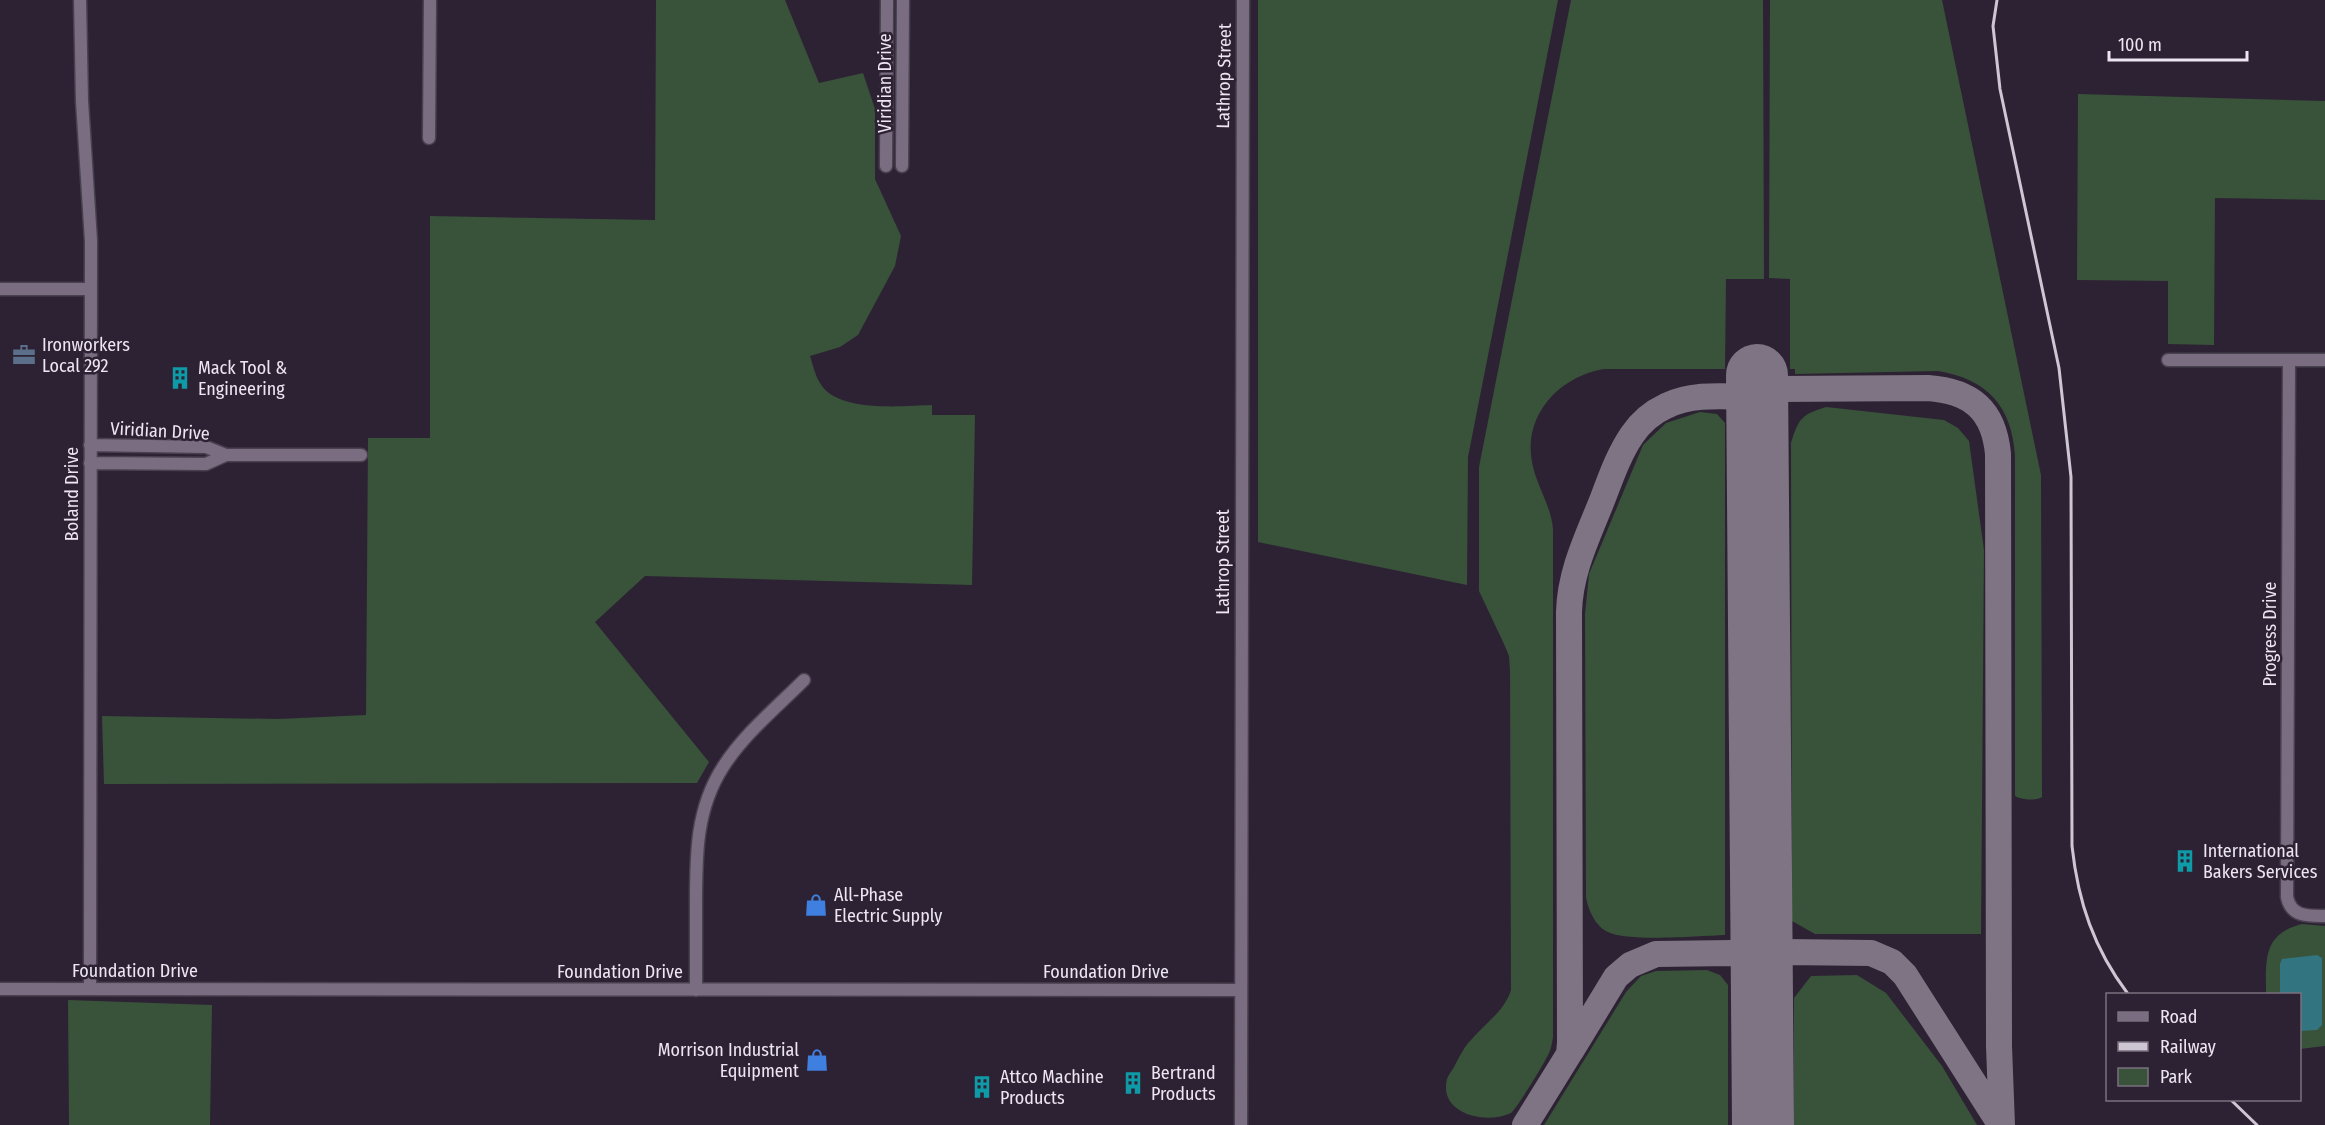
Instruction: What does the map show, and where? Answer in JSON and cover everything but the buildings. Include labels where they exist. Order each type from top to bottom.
[{"type":"street","name":"Boland Drive","points":[[80,0],[82,100],[91,241],[90,988]]},
{"type":"street","points":[[429,138],[430,0]]},
{"type":"street","name":"Viridian Drive","points":[[886,166],[887,0]]},
{"type":"street","name":"Viridian Drive","points":[[902,166],[903,0]]},
{"type":"street","name":"Lathrop Street","points":[[1242,1125],[1243,0]]},
{"type":"street","points":[[0,289],[90,289]]},
{"type":"street","points":[[2168,360],[2325,360]]},
{"type":"street","name":"Progress Drive","points":[[2289,360],[2287,889],[2291,908],[2304,916],[2325,916]]},
{"type":"street","name":"Viridian Drive","points":[[90,445],[206,447],[226,455],[361,455]]},
{"type":"street","name":"Viridian Drive","points":[[90,463],[206,464],[226,455]]},
{"type":"street","points":[[696,990],[697,842],[705,802],[733,753],[804,680]]},
{"type":"street","name":"Foundation Drive","points":[[0,989],[1241,990]]},
{"type":"green space","points":[[656,0],[785,0],[819,83],[863,73],[875,109],[875,179],[901,236],[895,266],[858,335],[840,347],[810,356],[820,383],[828,393],[840,399],[871,406],[932,405],[932,415],[975,415],[972,585],[645,576],[595,622],[709,762],[697,783],[104,784],[102,716],[278,719],[366,715],[368,438],[430,438],[430,216],[655,220]]},
{"type":"green space","points":[[1258,0],[1558,0],[1468,457],[1467,585],[1258,542]]},
{"type":"green space","points":[[1571,0],[1763,0],[1764,279],[1726,279],[1725,369],[1604,369],[1588,373],[1573,380],[1548,400],[1533,429],[1532,462],[1553,529],[1553,1037],[1546,1060],[1511,1113],[1489,1118],[1466,1114],[1450,1101],[1446,1091],[1448,1078],[1463,1050],[1504,1005],[1511,990],[1510,671],[1509,656],[1479,591],[1479,467]]},
{"type":"green space","points":[[1770,0],[1942,0],[2041,475],[2042,797],[2040,798],[2029,800],[2015,796],[2015,456],[2009,423],[2002,409],[1983,388],[1955,375],[1938,371],[1795,374],[1795,369],[1790,369],[1790,279],[1769,278]]},
{"type":"green space","points":[[2078,94],[2325,101],[2325,200],[2215,198],[2214,345],[2168,344],[2168,281],[2077,280]]},
{"type":"green space","points":[[1826,407],[1944,420],[1958,428],[1969,441],[1984,550],[1981,934],[1815,934],[1792,921],[1791,443],[1802,419],[1811,412]]},
{"type":"green space","points":[[1700,412],[1717,414],[1725,423],[1725,935],[1664,938],[1617,935],[1604,930],[1596,922],[1586,897],[1585,614],[1589,574],[1643,445],[1666,423]]},
{"type":"green space","points":[[2302,924],[2325,926],[2325,1046],[2301,1049],[2301,993],[2266,993],[2269,950],[2273,942],[2289,929]]},
{"type":"green space","points":[[1707,970],[1720,975],[1728,985],[1728,1125],[1544,1125],[1626,992],[1641,976],[1656,971]]},
{"type":"green space","points":[[1857,975],[1886,993],[1942,1066],[1977,1125],[1794,1125],[1794,998],[1811,976]]},
{"type":"green space","points":[[68,1000],[212,1005],[210,1125],[69,1125]]},
{"type":"water","points":[[2317,955],[2322,958],[2322,1025],[2317,1030],[2301,1031],[2301,993],[2280,993],[2282,959]]},
{"type":"taxiway","points":[[1757,389],[1928,388],[1943,390],[1957,393],[1978,406],[1985,415],[1996,439],[1998,454],[1999,1046],[2002,1125]]},
{"type":"taxiway","points":[[1525,1125],[1569,1054],[1569,612],[1576,568],[1619,458],[1627,442],[1643,422],[1661,408],[1688,399],[1711,396],[1757,397]]},
{"type":"taxiway","points":[[1763,990],[1772,963],[1784,952],[1871,953],[1892,962],[1905,975],[2000,1124]]},
{"type":"taxiway","points":[[1571,1051],[1616,977],[1630,965],[1656,954],[1732,953],[1744,957],[1751,965],[1763,990]]},
{"type":"runway","points":[[1757,375],[1763,1125]]},
{"type":"railway","points":[[1997,0],[1993,26],[2000,89],[2059,368],[2071,477],[2072,846],[2078,886],[2089,924],[2106,960],[2127,993]]},
{"type":"railway","points":[[2232,1101],[2257,1125]]},
{"type":"place","name":"Ironworkers Local 292","points":[[24,355]]},
{"type":"place","name":"Mack Tool & Engineering","points":[[180,378]]},
{"type":"place","name":"International Bakers Services","points":[[2185,861]]},
{"type":"place","name":"All-Phase Electric Supply","points":[[816,905]]},
{"type":"place","name":"Morrison Industrial Equipment","points":[[817,1060]]},
{"type":"place","name":"Bertrand Products","points":[[1133,1083]]},
{"type":"place","name":"Attco Machine Products","points":[[982,1087]]}]
